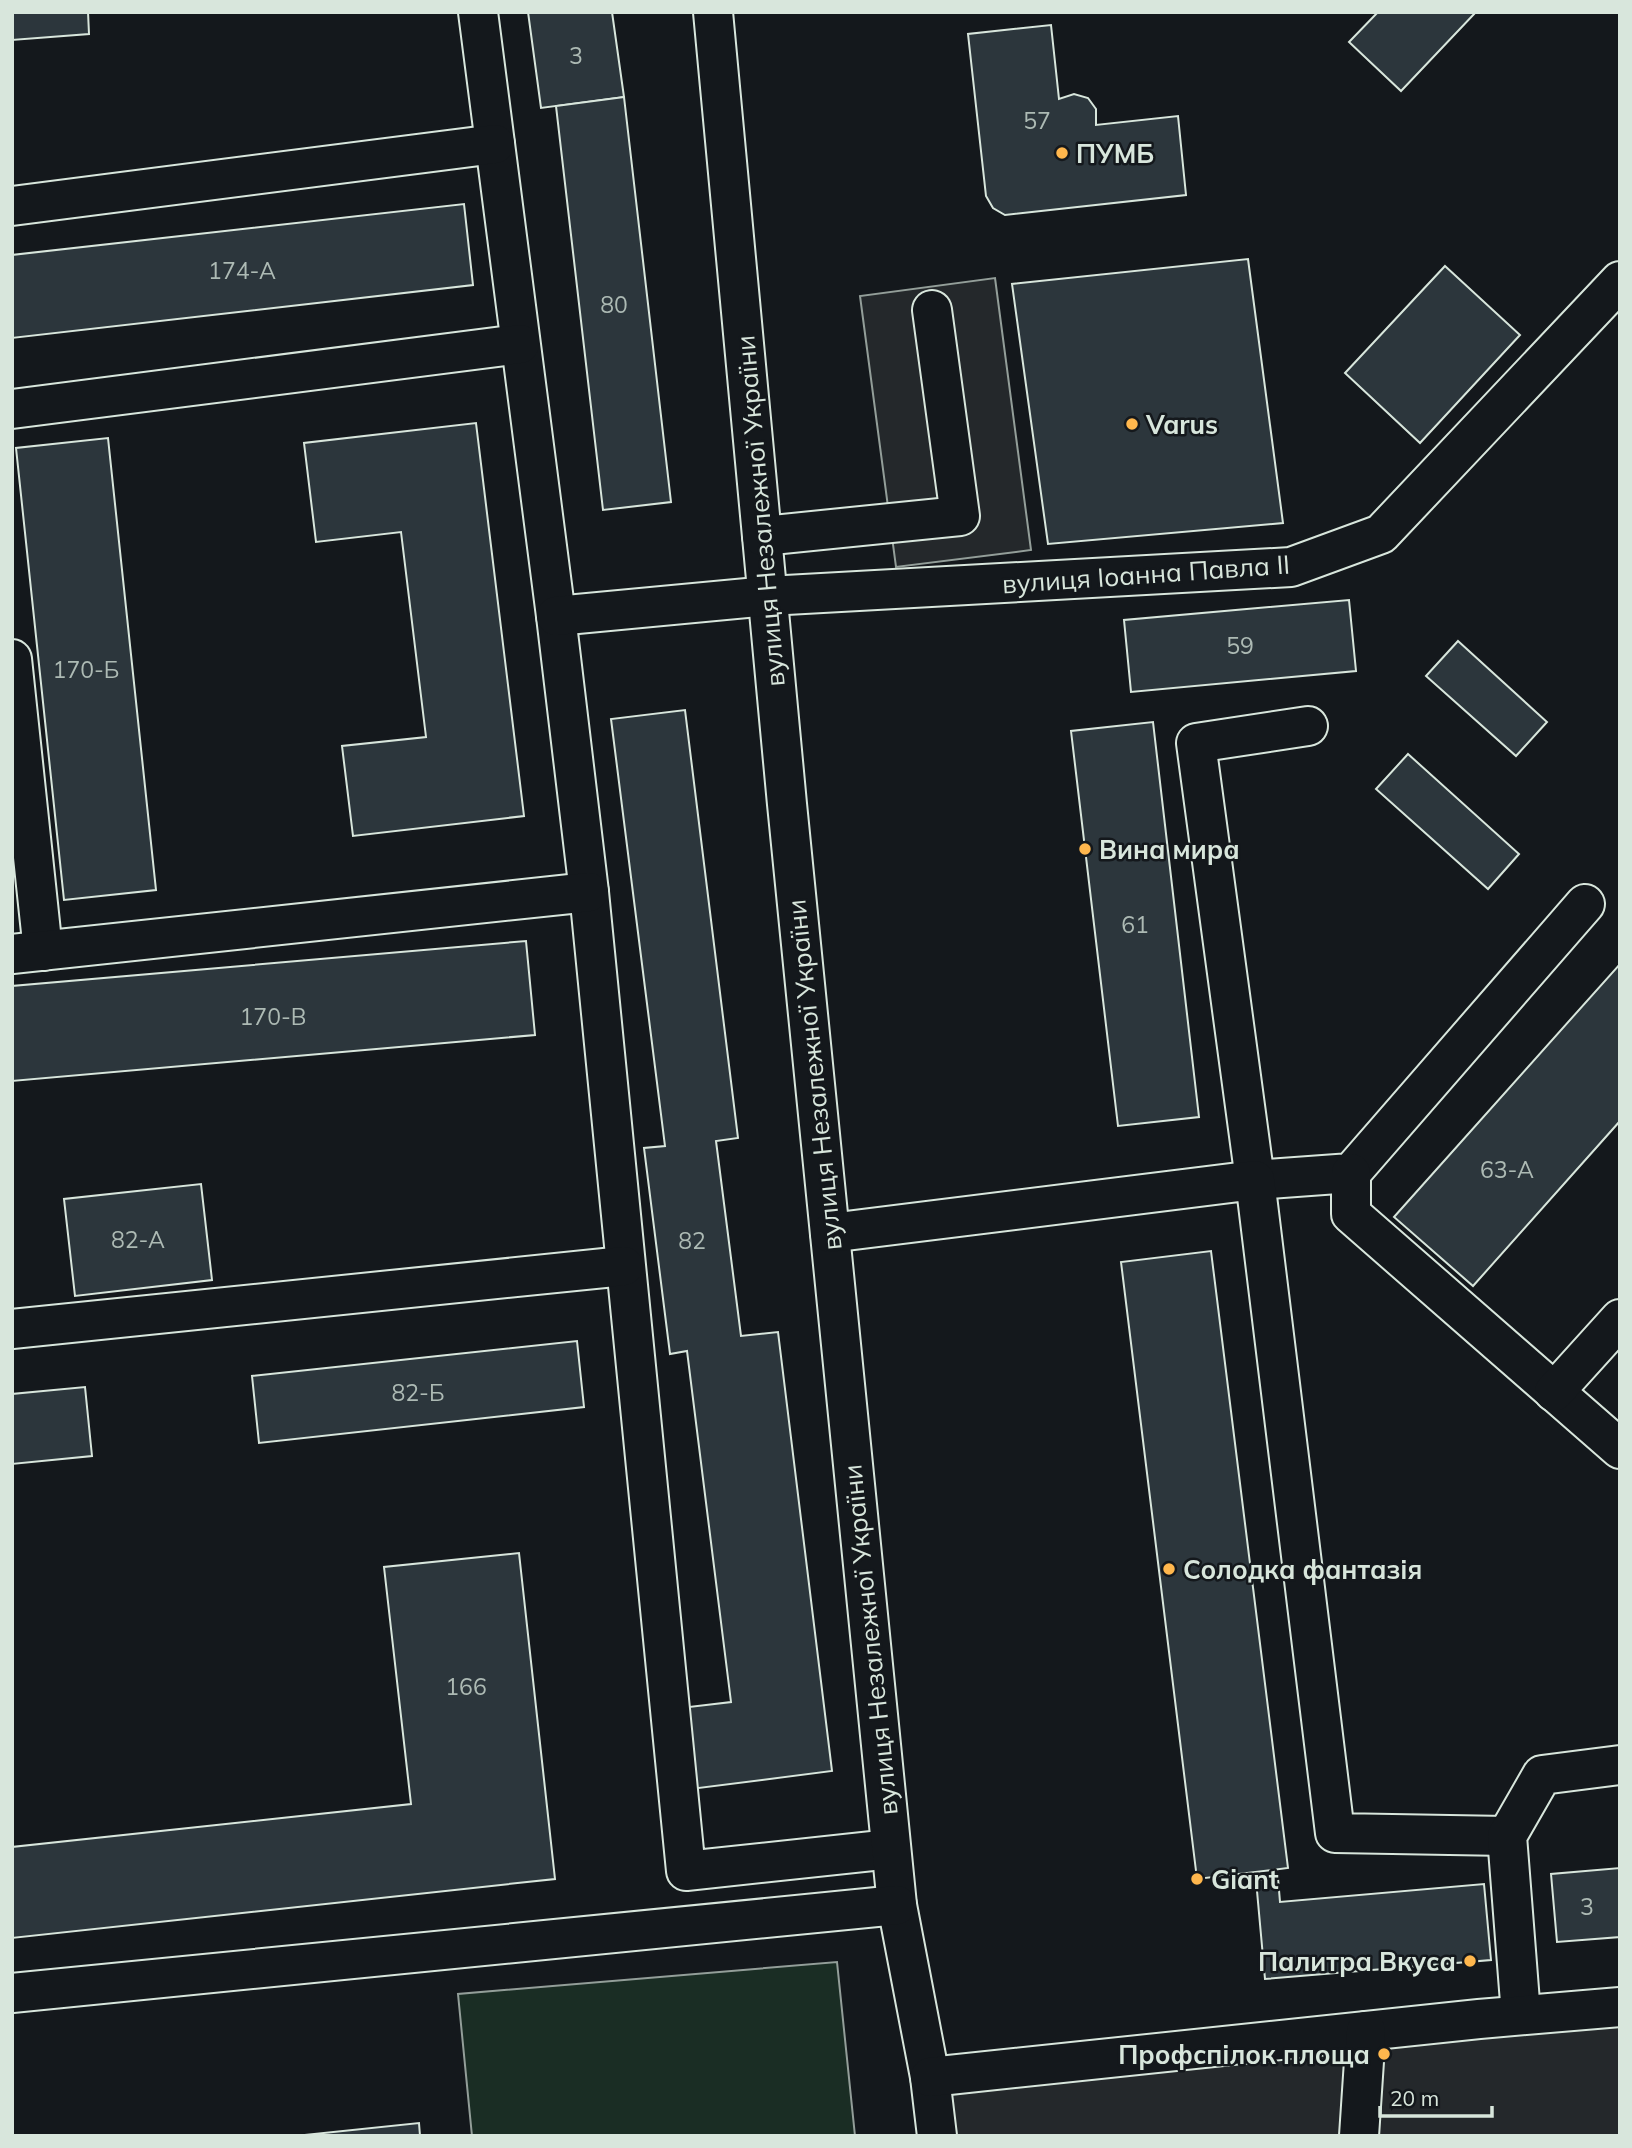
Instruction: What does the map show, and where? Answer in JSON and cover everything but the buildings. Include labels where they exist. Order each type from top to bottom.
[{"type":"street","points":[[478,12],[589,892],[686,1871],[891,1849]]},
{"type":"street","name":"вулиця Незалежної України","points":[[713,12],[891,1849],[897,1905],[930,2077],[937,2136]]},
{"type":"street","points":[[12,206],[495,144]]},
{"type":"street","name":"вулиця Іоанна Павла ІІ","points":[[556,616],[768,596],[1291,567],[1381,534],[1620,281]]},
{"type":"street","points":[[762,536],[960,516],[932,310]]},
{"type":"street","points":[[12,409],[520,344]]},
{"type":"street","points":[[12,659],[27,952],[589,892]]},
{"type":"street","points":[[1308,726],[1196,743],[1255,1180],[1335,1833],[1507,1836]]},
{"type":"street","points":[[1585,904],[1351,1173],[1351,1214],[1620,1449]]},
{"type":"street","points":[[830,1233],[1255,1180],[1351,1173]]},
{"type":"street","points":[[12,1329],[624,1266]]},
{"type":"street","points":[[1554,1392],[1620,1319]]},
{"type":"street","points":[[1521,2015],[1507,1836],[1542,1775],[1620,1765]]},
{"type":"street","points":[[12,1993],[897,1905]]},
{"type":"street","points":[[930,2077],[1620,2007]]},
{"type":"street","points":[[1359,2136],[1366,2031]]},
{"type":"green space","points":[[837,1962],[855,2136],[472,2136],[458,1994]]},
{"type":"shaded area","points":[[995,278],[1031,550],[896,567],[860,296]]},
{"type":"shaded area","name":"Профспілок площа","points":[[1620,2010],[1620,2136],[937,2136],[930,2077]]},
{"type":"place","name":"ПУМБ","points":[[1062,153]]},
{"type":"place","name":"Varus","points":[[1132,424]]},
{"type":"place","name":"Вина мира","points":[[1085,849]]},
{"type":"place","name":"Солодка фантазія","points":[[1169,1569]]},
{"type":"place","name":"Giant","points":[[1197,1879]]},
{"type":"place","name":"Палитра Вкуса","points":[[1470,1961]]},
{"type":"place","name":"Профспілок площа","points":[[1384,2054]]}]
